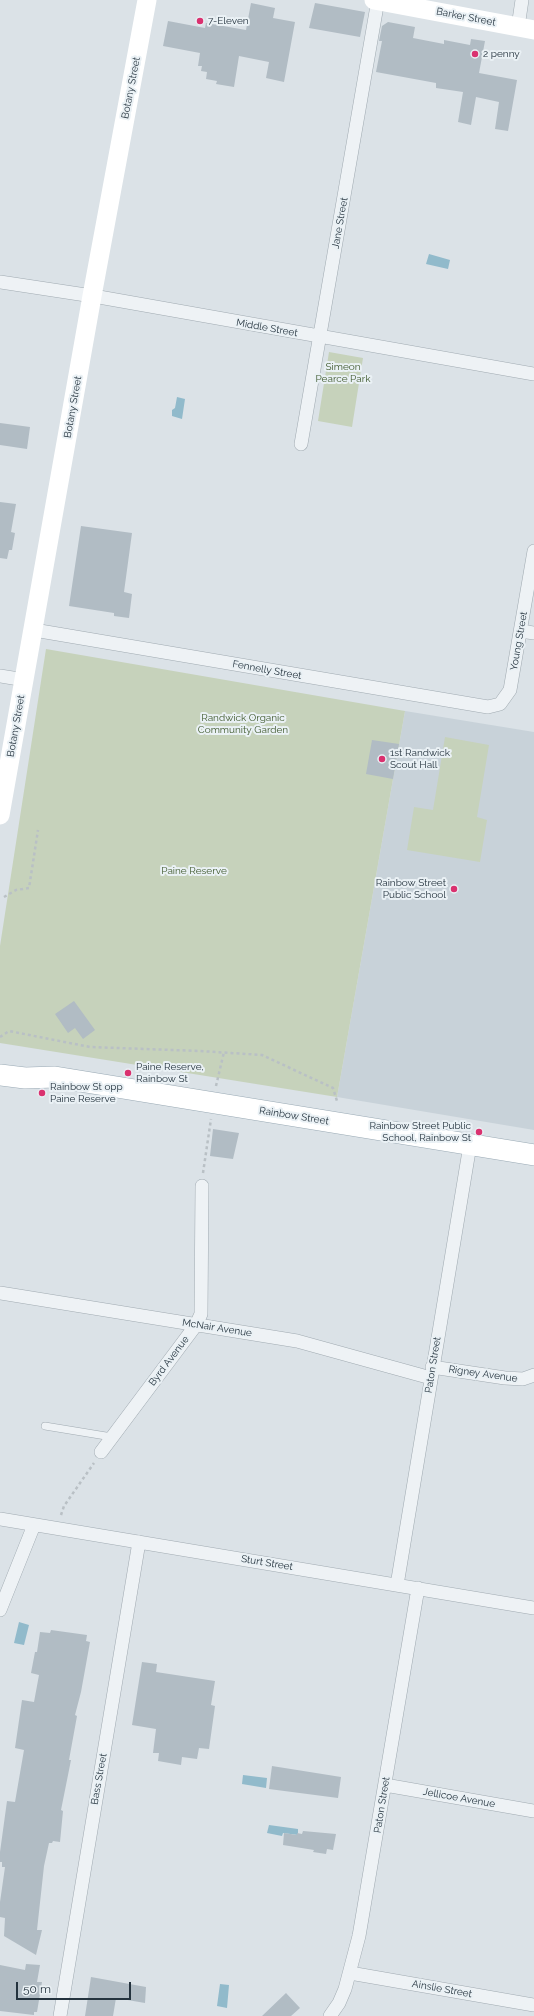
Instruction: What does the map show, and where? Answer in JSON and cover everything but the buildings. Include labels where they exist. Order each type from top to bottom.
[{"type":"main road","name":"Rainbow Street","points":[[0,1062],[26,1066],[55,1077]]},
{"type":"main road","name":"Rainbow Street","points":[[0,1075],[25,1078],[55,1077],[534,1155]]},
{"type":"street","name":"Botany Street","points":[[0,815],[92,296],[148,0]]},
{"type":"street","name":"Barker Street","points":[[377,0],[526,28]]},
{"type":"street","name":"Jane Street","points":[[301,444],[321,338],[377,0]]},
{"type":"street","points":[[522,0],[526,28]]},
{"type":"street","name":"Middle Street","points":[[0,282],[92,296],[321,338],[534,374]]},
{"type":"street","name":"Young Street","points":[[500,704],[510,690],[534,551]]},
{"type":"street","name":"Fennelly Street","points":[[34,630],[474,705],[488,707],[500,704]]},
{"type":"street","points":[[520,631],[534,633]]},
{"type":"street","points":[[0,676],[25,680]]},
{"type":"street","name":"Paton Street","points":[[397,1585],[431,1372],[470,1145]]},
{"type":"street","name":"Byrd Avenue","points":[[101,1452],[196,1325],[201,1314],[202,1186]]},
{"type":"street","name":"McNair Avenue","points":[[0,1293],[297,1341],[431,1372]]},
{"type":"street","name":"Rigney Avenue","points":[[431,1372],[524,1379],[534,1376]]},
{"type":"street","name":"Sturt Street","points":[[0,1519],[534,1608]]},
{"type":"street","points":[[0,1610],[34,1525]]},
{"type":"street","name":"Bass Street","points":[[60,2016],[139,1542]]},
{"type":"street","name":"Paton Street","points":[[330,2016],[339,2003],[350,1974],[364,1910],[418,1588]]},
{"type":"street","name":"Jellicoe Avenue","points":[[385,1785],[534,1811]]},
{"type":"street","name":"Ainslie Street","points":[[350,1974],[534,2005]]},
{"type":"lane","points":[[45,1426],[112,1438]]},
{"type":"path","points":[[4,897],[16,890],[29,888],[38,830]]},
{"type":"path","points":[[0,1037],[9,1032],[90,1047],[224,1052],[262,1055],[333,1088],[337,1101]]},
{"type":"path","points":[[202,1186],[213,1102],[224,1052]]},
{"type":"path","points":[[56,1528],[64,1506],[101,1452]]},
{"type":"shaded area","name":"Rainbow Street Public School","points":[[405,711],[534,732],[534,1130],[337,1097]]},
{"type":"green space","name":"Simeon Pearce Park","points":[[329,352],[363,358],[352,427],[318,421]]},
{"type":"green space","name":"Paine Reserve","points":[[46,649],[405,711],[337,1097],[0,1043],[0,946]]},
{"type":"green space","points":[[445,737],[489,745],[477,817],[487,820],[480,862],[407,850],[414,807],[433,810]]},
{"type":"water","points":[[429,254],[450,260],[448,269],[426,264]]},
{"type":"water","points":[[177,397],[185,399],[182,419],[172,416],[172,410],[175,408]]},
{"type":"water","points":[[19,1622],[29,1625],[24,1645],[14,1643]]},
{"type":"water","points":[[243,1775],[267,1778],[266,1788],[242,1784]]},
{"type":"water","points":[[269,1825],[298,1829],[298,1835],[283,1833],[282,1836],[267,1833]]},
{"type":"water","points":[[220,1984],[229,1985],[227,2008],[217,2006]]},
{"type":"place","name":"7-Eleven","points":[[200,21]]},
{"type":"place","name":"2 penny","points":[[475,54]]},
{"type":"place","name":"1st Randwick Scout Hall","points":[[382,759]]},
{"type":"place","name":"Rainbow Street Public School","points":[[454,889]]},
{"type":"place","name":"Paine Reserve, Rainbow St","points":[[128,1073]]},
{"type":"place","name":"Rainbow St opp Paine Reserve","points":[[42,1093]]},
{"type":"place","name":"Rainbow Street Public School, Rainbow St","points":[[479,1132]]},
{"type":"park label","name":"Randwick Organic Community Garden","points":[[243,724]]}]
